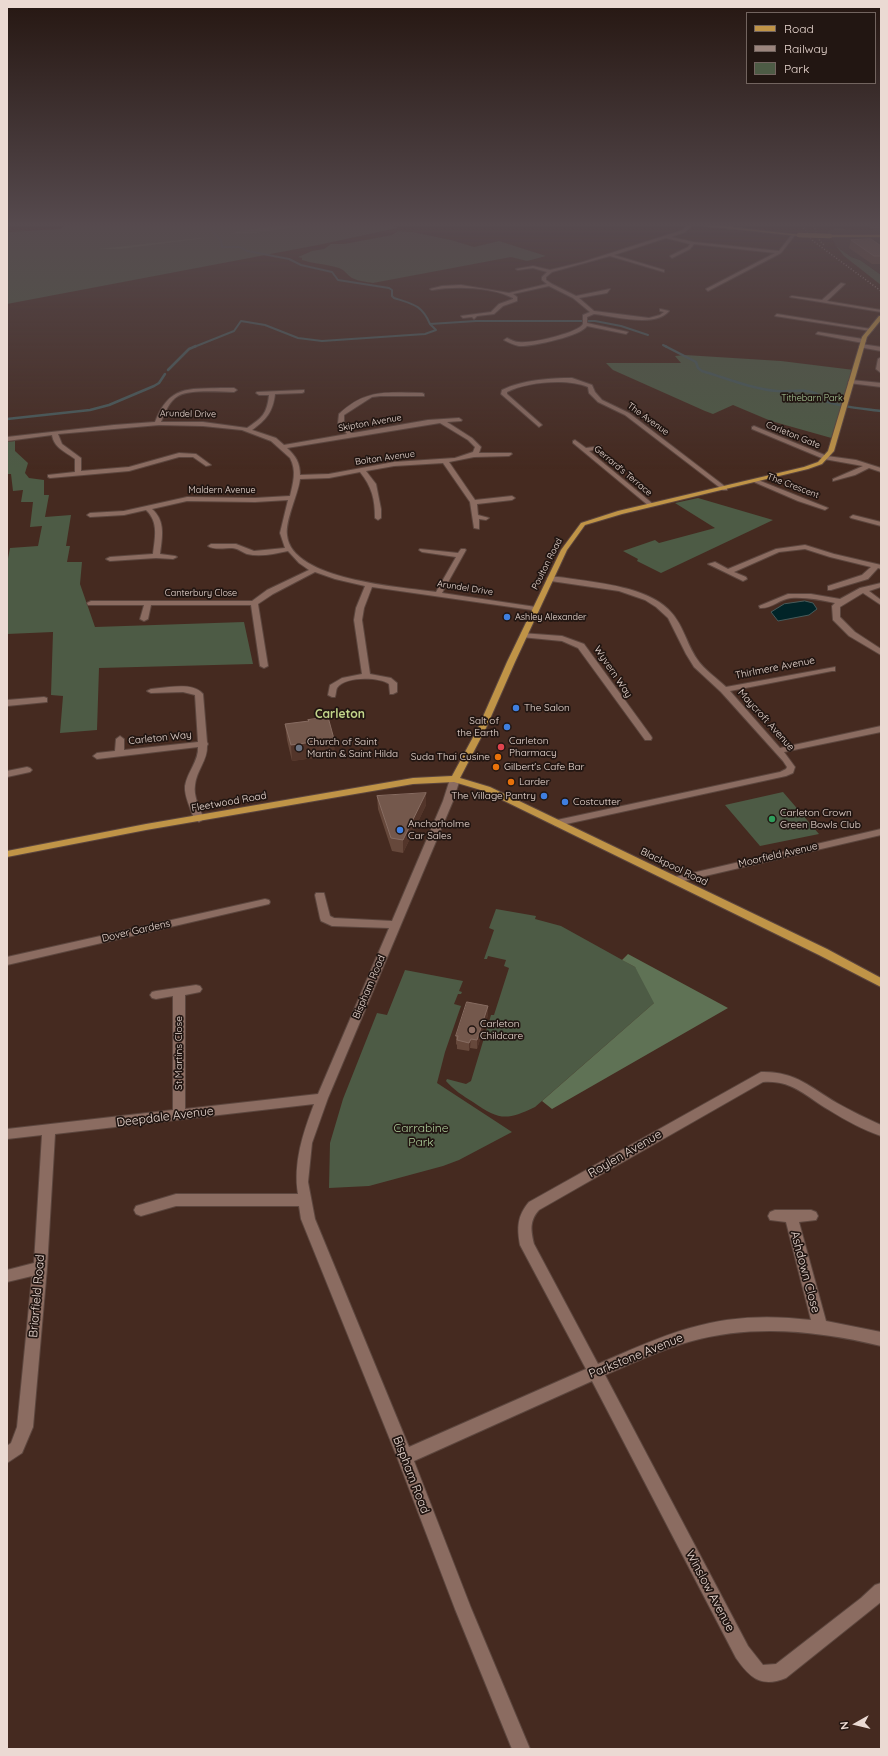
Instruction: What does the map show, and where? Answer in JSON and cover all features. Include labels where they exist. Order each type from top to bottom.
[{"type":"main road","points":[[826,458],[831,451],[863,340],[881,317]]},
{"type":"main road","name":"Poulton Road","points":[[455,779],[482,728],[511,662],[564,550],[583,524],[606,516],[725,489],[817,465],[826,458]]},
{"type":"main road","name":"Fleetwood Road","points":[[7,854],[149,826],[198,819],[413,781],[455,779]]},
{"type":"main road","name":"Blackpool Road","points":[[455,779],[488,789],[881,983]]},
{"type":"street","points":[[463,317],[475,317],[492,313],[501,305]]},
{"type":"street","points":[[584,305],[592,312],[650,319],[662,316],[667,311]]},
{"type":"street","points":[[842,305],[881,311]]},
{"type":"street","points":[[787,311],[779,315],[871,330]]},
{"type":"street","points":[[506,340],[520,346],[571,334],[583,328],[585,316],[592,312]]},
{"type":"street","points":[[585,322],[626,333]]},
{"type":"street","points":[[818,333],[850,340],[863,340]]},
{"type":"street","points":[[861,346],[881,349]]},
{"type":"street","points":[[881,361],[879,369],[881,372]]},
{"type":"street","name":"The Avenue","points":[[539,425],[504,394],[506,390],[525,385],[566,380],[582,382],[590,386],[592,393],[600,401],[627,414],[725,489]]},
{"type":"street","points":[[851,380],[881,386]]},
{"type":"street","points":[[158,423],[168,402],[177,394],[186,392],[224,392],[234,390]]},
{"type":"street","points":[[259,393],[302,391]]},
{"type":"street","points":[[368,392],[374,395]]},
{"type":"street","points":[[351,435],[340,421],[340,418],[342,414],[358,403],[374,395],[406,392],[422,395]]},
{"type":"street","points":[[248,430],[267,417],[271,408],[272,393]]},
{"type":"street","points":[[533,419],[542,418]]},
{"type":"street","name":"Skipton Avenue","points":[[284,447],[441,421],[459,420]]},
{"type":"street","points":[[441,421],[474,442],[478,449],[473,455]]},
{"type":"street","name":"Arundel Drive","points":[[7,439],[158,423],[209,423],[248,430],[261,434],[284,447],[293,457],[297,466],[298,477],[283,535],[289,549],[295,556],[314,570],[341,579],[369,584],[536,609]]},
{"type":"street","name":"Carleton Gate","points":[[754,428],[826,458],[869,466],[881,470]]},
{"type":"street","points":[[55,433],[55,438],[58,444],[78,458],[78,474]]},
{"type":"street","name":"Gerrard's Terrace","points":[[575,442],[650,505]]},
{"type":"street","name":"Gerrard's Terrace","points":[[585,450],[599,447]]},
{"type":"street","points":[[50,476],[129,469],[172,456],[197,454],[208,465]]},
{"type":"street","name":"Bolton Avenue","points":[[298,477],[329,476],[394,464],[445,461],[473,455],[509,454]]},
{"type":"street","points":[[445,461],[473,502],[477,528]]},
{"type":"street","points":[[835,480],[853,474],[869,466]]},
{"type":"street","points":[[362,470],[372,481],[378,509],[378,518]]},
{"type":"street","name":"The Crescent","points":[[756,481],[800,500],[825,508]]},
{"type":"street","name":"Maldern Avenue","points":[[90,515],[148,508],[178,500],[188,499],[255,500],[293,498]]},
{"type":"street","points":[[473,502],[512,498]]},
{"type":"street","points":[[99,508],[104,514]]},
{"type":"street","points":[[148,508],[157,516],[159,528],[156,556]]},
{"type":"street","points":[[378,509],[388,509]]},
{"type":"street","points":[[476,517],[486,518]]},
{"type":"street","points":[[853,517],[871,518],[881,524]]},
{"type":"street","points":[[728,572],[778,550],[805,544],[832,556],[878,566]]},
{"type":"street","points":[[211,546],[236,546],[241,550],[250,553],[278,552],[289,549]]},
{"type":"street","points":[[422,550],[462,552],[438,594]]},
{"type":"street","points":[[110,559],[120,556],[172,557]]},
{"type":"street","points":[[712,564],[743,579]]},
{"type":"street","points":[[831,588],[865,577],[878,566]]},
{"type":"street","points":[[264,666],[254,603],[270,592],[314,570]]},
{"type":"street","name":"Maycroft Avenue","points":[[551,579],[592,584],[632,593],[659,605],[669,613],[676,622],[694,660],[787,760],[791,767],[790,771],[783,774],[557,823]]},
{"type":"street","points":[[366,676],[358,620],[360,608],[369,584]]},
{"type":"street","points":[[881,585],[863,590],[836,606],[836,618],[852,634],[881,653]]},
{"type":"street","points":[[863,590],[881,603]]},
{"type":"street","points":[[763,606],[788,596],[811,596],[841,602]]},
{"type":"street","name":"Canterbury Close","points":[[91,603],[254,603]]},
{"type":"street","points":[[144,619],[148,603]]},
{"type":"street","name":"Wyvern Way","points":[[524,635],[566,640],[577,643],[581,646],[613,692],[648,738]]},
{"type":"street","name":"Thirlmere Avenue","points":[[723,690],[832,669]]},
{"type":"street","points":[[332,695],[333,687],[340,681],[366,676],[388,678],[393,683],[393,692]]},
{"type":"street","points":[[151,691],[188,689],[196,691],[200,698],[204,744],[203,753],[190,784],[190,791],[198,819]]},
{"type":"street","points":[[7,703],[44,700]]},
{"type":"street","points":[[778,751],[881,729]]},
{"type":"street","name":"Carleton Way","points":[[119,753],[120,739]]},
{"type":"street","name":"Carleton Way","points":[[97,756],[204,744]]},
{"type":"street","points":[[7,774],[27,770]]},
{"type":"street","name":"Bispham Road","points":[[455,779],[396,925],[322,1098],[306,1143],[302,1182],[308,1219],[405,1457],[469,1623],[520,1749]]},
{"type":"street","name":"Moorfield Avenue","points":[[675,880],[881,832]]},
{"type":"street","points":[[320,895],[325,918],[332,922],[396,925]]},
{"type":"street","name":"Dover Gardens","points":[[7,961],[265,902]]},
{"type":"street","points":[[156,995],[196,989]]},
{"type":"street","name":"St Martins Close","points":[[179,991],[179,1115]]},
{"type":"street","name":"Roylen Avenue","points":[[595,1372],[527,1245],[524,1222],[527,1213],[534,1206],[761,1076],[772,1075],[788,1078],[841,1111],[881,1131]]},
{"type":"street","name":"Deepdale Avenue","points":[[7,1134],[322,1098]]},
{"type":"street","name":"Briarfield Road","points":[[7,1455],[17,1448],[25,1428],[40,1268],[49,1130]]},
{"type":"street","points":[[141,1210],[176,1200],[305,1200]]},
{"type":"street","name":"Ashdown Close","points":[[775,1216],[811,1216]]},
{"type":"street","name":"Ashdown Close","points":[[790,1216],[820,1328]]},
{"type":"street","points":[[7,1276],[40,1268]]},
{"type":"street","name":"Parkstone Avenue","points":[[405,1457],[595,1372],[700,1331],[751,1325],[777,1324],[856,1333],[881,1339]]},
{"type":"street","name":"Winslow Avenue","points":[[595,1372],[742,1652],[759,1672],[769,1676],[780,1672],[855,1614],[881,1591]]},
{"type":"green space","name":"Tithebarn Park","points":[[685,355],[781,361],[854,370],[835,439],[771,421],[733,405],[713,414],[613,370],[606,363],[681,363],[675,356]]},
{"type":"green space","points":[[15,441],[15,451],[28,463],[25,473],[29,478],[44,480],[44,495],[49,495],[45,517],[71,515],[66,546],[70,546],[67,562],[82,562],[80,584],[95,627],[244,622],[253,664],[99,668],[97,730],[60,733],[63,696],[51,695],[53,632],[7,634],[7,564],[10,548],[38,546],[42,526],[30,527],[33,502],[21,502],[23,490],[13,491],[11,474],[7,474],[7,442]]},
{"type":"green space","points":[[698,498],[773,520],[661,573],[637,561],[638,559],[623,551],[655,540],[659,543],[715,528],[675,503]]},
{"type":"green space","name":"Carleton Crown Green Bowls Club","points":[[783,792],[819,834],[760,846],[725,805]]},
{"type":"green space","points":[[496,909],[536,916],[535,919],[561,926],[635,967],[655,996],[654,1003],[535,1107],[517,1115],[509,1116],[496,1115],[482,1108],[462,1095],[446,1081],[447,1079],[466,1084],[471,1081],[491,1015],[494,1015],[509,968],[504,966],[506,960],[488,956],[487,959],[484,959],[494,930],[489,928]]},
{"type":"green space","points":[[628,954],[728,1008],[552,1109],[542,1101],[654,1003],[635,967],[622,960]]},
{"type":"green space","name":"Carrabine Park","points":[[405,970],[463,981],[459,991],[462,992],[461,994],[458,994],[454,1004],[461,1006],[445,1052],[437,1083],[512,1132],[459,1160],[443,1166],[369,1186],[329,1188],[330,1143],[343,1099],[377,1013],[387,1015]]},
{"type":"water","points":[[805,601],[813,603],[817,609],[809,615],[778,621],[771,612],[784,604]]},
{"type":"building","points":[[328,717],[334,739],[291,745],[285,724]]},
{"type":"building","points":[[426,793],[403,840],[391,838],[377,796]]},
{"type":"building","name":"Carleton Childcare","points":[[467,1002],[488,1006],[477,1040],[471,1039],[469,1043],[457,1040],[458,1036],[456,1036]]},
{"type":"waterway","points":[[414,305],[424,313],[430,324]]},
{"type":"waterway","points":[[194,347],[234,331],[241,321],[265,325],[298,338],[322,341],[425,334],[436,330],[430,324]]},
{"type":"waterway","points":[[430,324],[476,321],[595,321],[621,326],[648,335]]},
{"type":"waterway","points":[[168,370],[189,349],[196,346]]},
{"type":"waterway","points":[[665,346],[696,362],[698,368],[702,371],[739,383],[768,390],[807,391],[817,394],[823,400],[835,404],[881,411]]},
{"type":"waterway","points":[[7,419],[90,410],[109,405],[154,386],[159,383],[165,374]]},
{"type":"place","name":"Ashley Alexander","points":[[507,617]]},
{"type":"place","name":"The Salon","points":[[516,708]]},
{"type":"place","name":"Salt of the Earth","points":[[507,727]]},
{"type":"place","name":"Carleton Pharmacy","points":[[501,747]]},
{"type":"place","name":"Church of Saint Martin & Saint Hilda","points":[[299,748]]},
{"type":"place","name":"Suda Thai Cusine","points":[[498,757]]},
{"type":"place","name":"Gilbert's Cafe Bar","points":[[496,767]]},
{"type":"place","name":"Larder","points":[[511,782]]},
{"type":"place","name":"The Village Pantry","points":[[544,796]]},
{"type":"place","name":"Costcutter","points":[[565,802]]},
{"type":"place","name":"Carleton Crown Green Bowls Club","points":[[772,819]]},
{"type":"place","name":"Anchorholme Car Sales","points":[[400,830]]},
{"type":"place","name":"Carleton Childcare","points":[[472,1030]]},
{"type":"district","name":"Carleton","points":[[340,714]]}]
